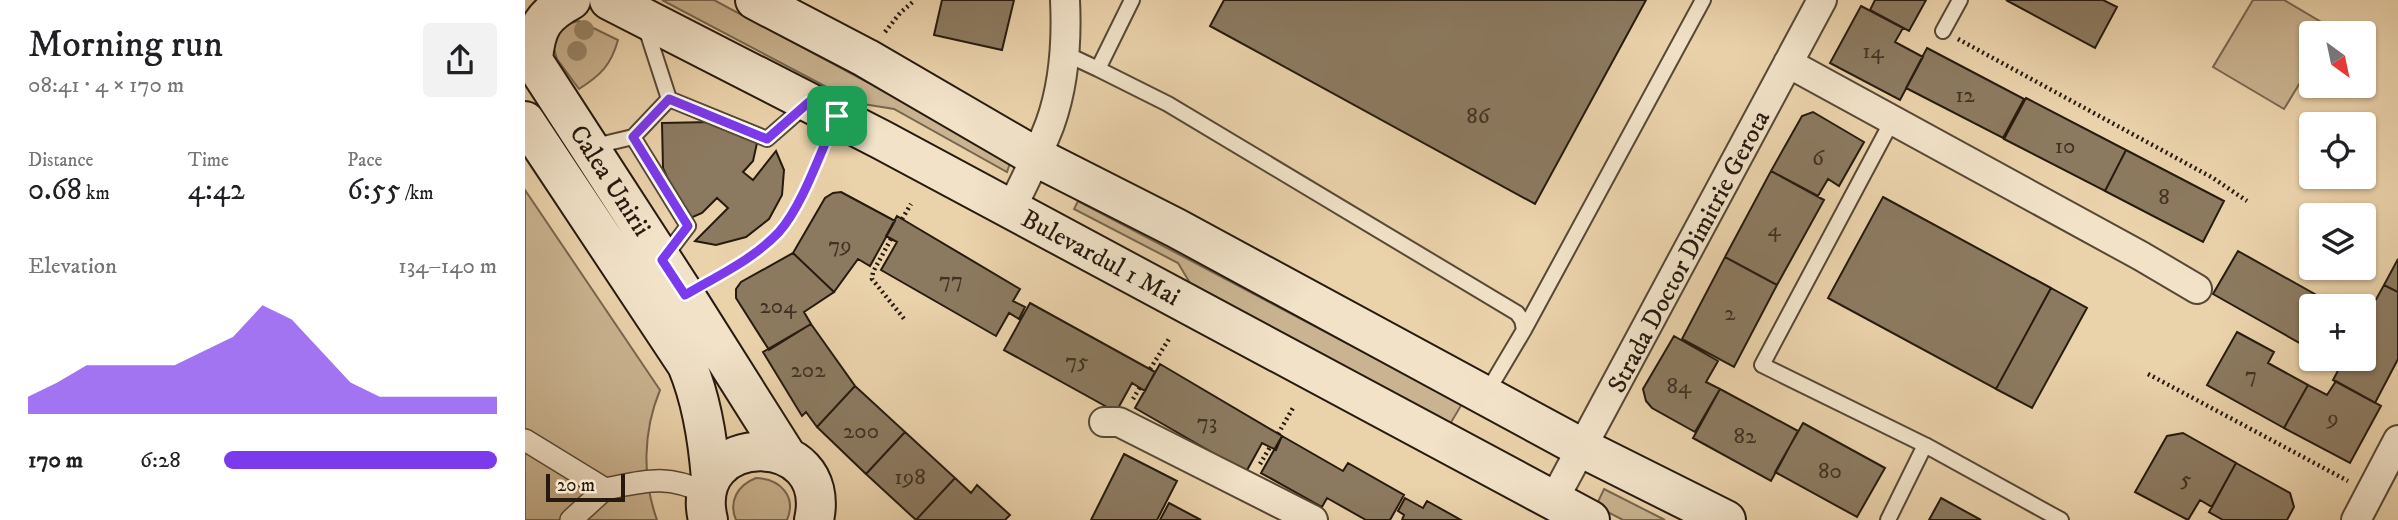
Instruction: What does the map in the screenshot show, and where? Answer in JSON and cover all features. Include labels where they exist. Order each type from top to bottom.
[{"type":"main road","points":[[529,53],[544,19],[555,8],[571,0]]},
{"type":"main road","name":"Bulevardul 1 Mai","points":[[609,0],[823,109],[1590,520]]},
{"type":"main road","points":[[755,0],[866,58],[1036,157],[1176,228],[1582,448],[1726,520]]},
{"type":"main road","name":"Calea Unirii","points":[[529,53],[786,455],[799,464],[809,477],[815,506]]},
{"type":"main road","name":"Calea Unirii","points":[[525,121],[687,365],[695,383],[709,446],[708,497]]},
{"type":"main road","points":[[1457,449],[1485,396]]},
{"type":"main road","points":[[708,497],[722,465],[736,455],[752,450],[769,450],[786,455]]},
{"type":"main road","points":[[815,506],[846,520]]},
{"type":"street","points":[[1011,209],[1051,123],[1060,87],[1067,27],[1065,0]]},
{"type":"street","name":"Strada Doctor Dimitrie Gerota","points":[[1553,501],[1822,0]]},
{"type":"street","points":[[1788,63],[2141,256],[2196,289]]},
{"type":"street","points":[[1104,422],[1119,422],[1314,520]]},
{"type":"street","points":[[525,440],[605,489]]},
{"type":"street","points":[[2356,520],[2397,444]]},
{"type":"street","points":[[571,520],[605,489],[661,479],[687,484],[708,497]]},
{"type":"lane","points":[[1098,69],[1132,0]]},
{"type":"lane","points":[[1485,396],[1524,330],[1703,0]]},
{"type":"lane","points":[[1943,31],[1960,0]]},
{"type":"lane","points":[[643,17],[669,99]]},
{"type":"lane","points":[[1064,53],[1168,104],[1517,313],[1524,330]]},
{"type":"lane","points":[[669,99],[767,139],[823,109]]},
{"type":"lane","points":[[589,147],[633,137],[669,99]]},
{"type":"lane","points":[[1892,121],[1762,365],[1925,445],[2061,520]]},
{"type":"lane","points":[[633,137],[688,226],[662,260]]},
{"type":"lane","points":[[1888,520],[1925,445]]},
{"type":"path","points":[[866,58],[900,13],[915,0]]},
{"type":"path","points":[[1943,31],[2213,178],[2247,201]]},
{"type":"path","points":[[685,295],[759,250],[780,231],[800,200],[823,109]]},
{"type":"path","points":[[902,219],[911,204]]},
{"type":"path","points":[[891,239],[873,272],[872,279],[905,320]]},
{"type":"path","points":[[1150,369],[1169,339]]},
{"type":"path","points":[[2148,374],[2370,494]]},
{"type":"path","points":[[1278,434],[1293,408]]},
{"type":"shaded area","points":[[662,0],[714,0],[1010,163],[1007,172],[894,109],[857,103]]},
{"type":"shaded area","points":[[2253,0],[2284,0],[2319,21],[2299,21],[2299,84],[2284,109],[2213,67]]},
{"type":"shaded area","points":[[579,21],[618,40],[604,69],[579,89],[557,59],[551,39],[563,25]]},
{"type":"shaded area","points":[[525,190],[660,390],[650,422],[647,455],[649,488],[657,520],[525,520]]},
{"type":"shaded area","points":[[1078,201],[1462,404],[1450,424],[1190,283],[1178,263],[1074,209]]},
{"type":"shaded area","points":[[756,478],[779,485],[784,490],[790,503],[787,520],[736,520],[733,506],[736,495],[744,485]]},
{"type":"shaded area","points":[[1604,489],[1665,520],[1623,520],[1596,506]]},
{"type":"building","points":[[942,0],[1014,0],[1002,50],[934,35]]},
{"type":"building","points":[[1224,0],[1646,0],[1535,204],[1210,26]]},
{"type":"building","points":[[1875,0],[1926,0],[1909,31],[1870,10]]},
{"type":"building","points":[[2006,0],[2103,0],[2117,7],[2095,48]]},
{"type":"building","points":[[1861,6],[1903,28],[1895,42],[1923,57],[1900,100],[1830,63]]},
{"type":"building","points":[[1927,48],[2024,99],[2003,138],[1906,88]]},
{"type":"building","points":[[2026,98],[2126,150],[2105,191],[2004,139]]},
{"type":"building","points":[[1813,112],[1864,142],[1839,186],[1828,179],[1818,196],[1771,171],[1802,116]]},
{"type":"building","points":[[711,122],[737,130],[757,143],[753,161],[743,172],[753,180],[776,151],[784,170],[782,195],[769,219],[746,237],[716,245],[695,241],[728,208],[717,198],[702,213],[686,220],[663,168],[662,123]]},
{"type":"building","points":[[2126,150],[2224,201],[2203,242],[2105,191]]},
{"type":"building","points":[[1771,171],[1824,200],[1777,285],[1725,257]]},
{"type":"building","points":[[841,192],[895,221],[870,266],[858,259],[834,292],[793,253],[825,198]]},
{"type":"building","points":[[1883,197],[2051,288],[1996,389],[1828,298]]},
{"type":"building","points":[[897,216],[1020,289],[1013,301],[1025,307],[1019,319],[1009,313],[996,336],[881,270],[897,242],[886,236]]},
{"type":"building","points":[[2238,251],[2315,294],[2299,294],[2299,343],[2213,294]]},
{"type":"building","points":[[793,253],[834,292],[804,312],[811,324],[769,350],[736,298],[736,289],[741,282]]},
{"type":"building","points":[[1725,257],[1777,285],[1734,367],[1682,339]]},
{"type":"building","points":[[2398,259],[2398,292],[2384,285]]},
{"type":"building","points":[[2384,285],[2398,292],[2398,359],[2375,403],[2333,380],[2338,371],[2376,371],[2376,299]]},
{"type":"building","points":[[2051,288],[2087,308],[2032,408],[1996,389]]},
{"type":"building","points":[[1030,303],[1155,372],[1145,391],[1132,383],[1116,412],[1004,350]]},
{"type":"building","points":[[811,324],[855,386],[817,427],[806,412],[802,416],[763,352]]},
{"type":"building","points":[[2237,332],[2274,352],[2268,363],[2308,385],[2284,428],[2207,385]]},
{"type":"building","points":[[1674,336],[1718,361],[1706,382],[1720,389],[1695,432],[1652,408],[1646,401],[1643,389]]},
{"type":"building","points":[[1160,364],[1282,436],[1276,450],[1262,443],[1246,472],[1135,408]]},
{"type":"building","points":[[2336,381],[2381,406],[2350,463],[2284,428],[2308,385],[2327,395]]},
{"type":"building","points":[[855,386],[905,432],[866,474],[817,427]]},
{"type":"building","points":[[1720,389],[1798,431],[1771,481],[1693,438]]},
{"type":"building","points":[[1803,423],[1885,468],[1857,517],[1775,472]]},
{"type":"building","points":[[905,432],[955,478],[916,520],[866,474]]},
{"type":"building","points":[[2183,433],[2236,463],[2212,507],[2200,500],[2188,520],[2135,492],[2167,436]]},
{"type":"building","points":[[1282,436],[1343,471],[1348,463],[1404,495],[1390,520],[1366,520],[1327,498],[1322,507],[1261,473]]},
{"type":"building","points":[[1124,454],[1177,481],[1157,520],[1091,520]]},
{"type":"building","points":[[2236,463],[2290,493],[2294,507],[2287,520],[2223,520],[2209,512]]},
{"type":"building","points":[[955,478],[971,493],[977,485],[1010,515],[1005,520],[916,520]]},
{"type":"building","points":[[1405,498],[1423,508],[1427,501],[1461,520],[1402,520],[1404,515],[1398,511]]},
{"type":"building","points":[[1941,498],[1981,520],[1929,520]]},
{"type":"building","points":[[1169,503],[1201,520],[1160,520]]},
{"type":"route","points":[[669,99],[767,139],[809,102],[837,116],[800,200],[780,231],[759,250],[685,295],[662,260],[688,226],[633,137],[669,99]]}]
